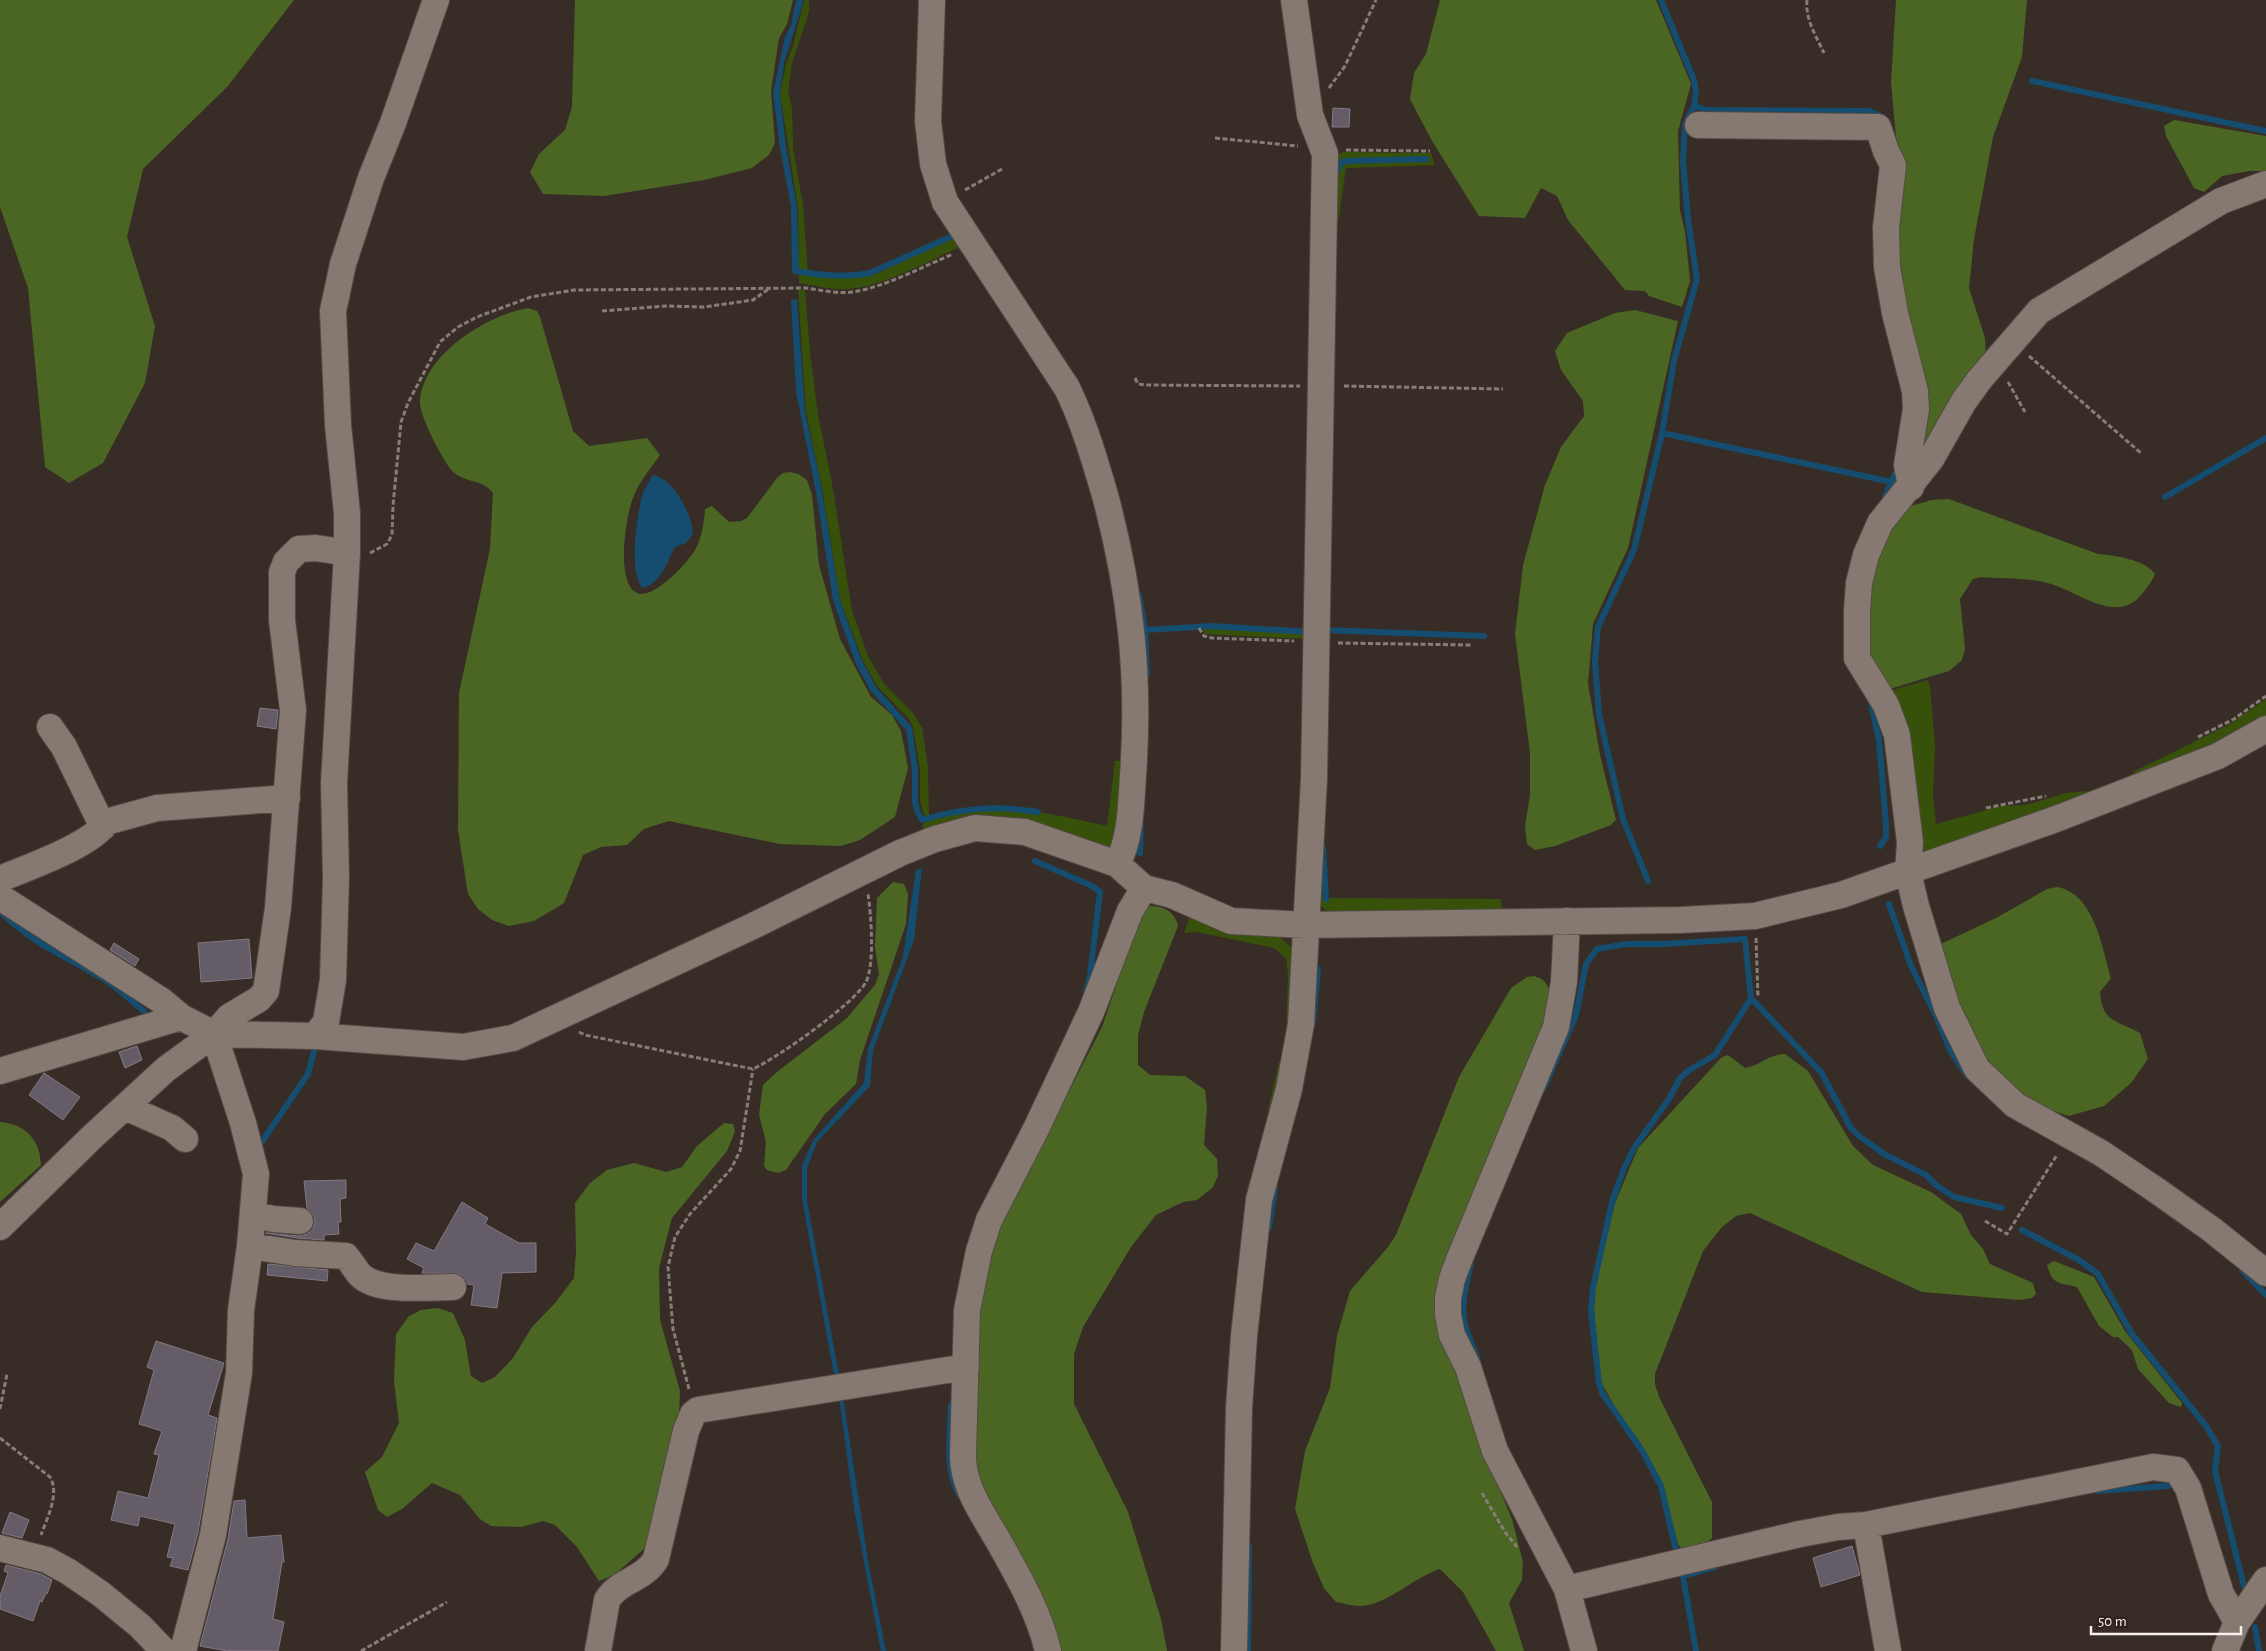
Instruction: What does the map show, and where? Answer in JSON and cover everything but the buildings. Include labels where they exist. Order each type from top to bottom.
[{"type":"street","points":[[315,1036],[326,1022],[333,980],[336,878],[334,783],[347,553],[346,513],[334,350],[335,301],[343,264],[371,178],[393,123],[436,0]]},
{"type":"street","points":[[932,0],[928,121],[933,164],[945,202],[1067,388],[1084,423],[1114,527],[1133,629],[1136,688],[1136,731],[1131,796],[1124,852],[1117,864]]},
{"type":"street","points":[[1234,1651],[1239,1408],[1244,1336],[1259,1200],[1289,1088],[1301,1024],[1314,779],[1323,152],[1310,115],[1294,0]]},
{"type":"street","points":[[1698,125],[1878,127],[1893,165],[1886,228],[1887,267],[1895,313],[1915,391],[1916,409],[1907,465],[1911,487]]},
{"type":"street","points":[[2266,184],[2221,201],[2039,311],[1964,401],[1931,460],[1880,523],[1872,539],[1859,584],[1857,611],[1857,658],[1886,705],[1897,735],[1910,842],[1908,872],[1936,976],[1947,1008],[1976,1069],[2015,1105],[2101,1153],[2164,1195],[2211,1228],[2266,1273]]},
{"type":"street","points":[[0,1226],[166,1069],[214,1034],[229,1017],[259,999],[266,991],[278,908],[293,710],[282,620],[282,572],[286,562],[300,549],[316,548],[347,553]]},
{"type":"street","points":[[50,727],[64,747],[103,827]]},
{"type":"street","points":[[0,897],[162,1001],[182,1017],[214,1034],[315,1036],[463,1047],[512,1038],[753,926],[900,852],[935,839],[975,828],[1026,832],[1117,864],[1144,888],[1172,895],[1231,921],[1305,925],[1680,920],[1755,916],[1841,895],[2056,820],[2218,756],[2266,729]]},
{"type":"street","points":[[0,880],[85,841],[103,827],[106,822],[157,808],[287,798]]},
{"type":"street","points":[[1048,1651],[1041,1627],[1022,1583],[972,1495],[964,1474],[962,1460],[967,1310],[979,1251],[990,1220],[1091,1012],[1130,911],[1144,888]]},
{"type":"street","points":[[1567,921],[1564,982],[1556,1027],[1459,1260],[1452,1279],[1448,1315],[1452,1335],[1468,1367],[1495,1451],[1567,1589],[1584,1651]]},
{"type":"street","points":[[0,1071],[182,1017]]},
{"type":"street","points":[[183,1651],[214,1525],[239,1373],[241,1310],[250,1246],[256,1174],[243,1123],[214,1034]]},
{"type":"street","points":[[125,1107],[172,1128],[185,1139]]},
{"type":"street","points":[[253,1214],[273,1219],[300,1221]]},
{"type":"street","points":[[250,1246],[295,1253],[346,1256],[362,1259],[373,1269],[398,1274]]},
{"type":"street","points":[[346,1256],[360,1275],[375,1283],[396,1287],[452,1288]]},
{"type":"street","points":[[598,1651],[607,1600],[611,1593],[646,1572],[656,1559],[686,1431],[693,1414],[698,1410],[966,1367]]},
{"type":"street","points":[[1567,1589],[1800,1534],[1838,1527],[1866,1525],[2153,1467],[2177,1470],[2188,1488],[2221,1594],[2237,1622]]},
{"type":"street","points":[[1866,1525],[1888,1651]]},
{"type":"street","points":[[0,1548],[55,1564],[101,1594],[140,1626],[164,1651]]},
{"type":"street","points":[[2225,1651],[2237,1622],[2266,1580]]},
{"type":"path","points":[[1324,96],[1345,66],[1376,0]]},
{"type":"path","points":[[1807,0],[1806,10],[1809,20],[1824,53]]},
{"type":"path","points":[[1215,138],[1312,148],[1323,152],[1430,151]]},
{"type":"path","points":[[945,202],[1002,170]]},
{"type":"path","points":[[347,553],[369,553],[378,550],[387,544],[392,535],[401,422],[408,403],[440,342],[458,327],[477,317],[531,297],[565,291],[806,288],[832,292],[852,292],[868,289],[973,246]]},
{"type":"path","points":[[602,311],[666,306],[704,306],[753,300],[770,288]]},
{"type":"path","points":[[2013,342],[2142,454]]},
{"type":"path","points":[[1993,365],[2005,378],[2025,412]]},
{"type":"path","points":[[1135,378],[1138,384],[1146,385],[1503,389]]},
{"type":"path","points":[[1200,628],[1204,636],[1212,638],[1471,645]]},
{"type":"path","points":[[2190,741],[2234,718],[2266,696]]},
{"type":"path","points":[[1986,808],[2052,795]]},
{"type":"path","points":[[554,1019],[585,1035],[753,1069],[799,1042],[855,996],[866,982],[870,967],[868,895],[860,873]]},
{"type":"path","points":[[1755,916],[1758,997]]},
{"type":"path","points":[[698,1410],[685,1381],[673,1329],[668,1267],[675,1237],[690,1214],[731,1169],[740,1151],[753,1069]]},
{"type":"path","points":[[1985,1221],[2007,1234],[2070,1136]]},
{"type":"path","points":[[0,1409],[7,1374]]},
{"type":"path","points":[[0,1438],[50,1477],[53,1483],[54,1492],[35,1557]]},
{"type":"path","points":[[361,1651],[447,1602]]},
{"type":"green space","points":[[0,0],[294,0],[228,86],[143,169],[127,237],[155,326],[145,383],[103,463],[69,483],[45,467],[28,288],[0,207]]},
{"type":"green space","points":[[575,0],[793,0],[787,24],[779,38],[771,91],[775,143],[769,155],[752,168],[704,180],[604,196],[543,194],[530,172],[539,154],[565,130],[572,107]]},
{"type":"green space","points":[[804,0],[809,0],[809,12],[792,63],[788,91],[792,108],[793,147],[803,205],[808,275],[824,278],[871,276],[961,235],[962,246],[905,273],[862,287],[836,289],[799,283],[798,208],[780,94],[786,64],[793,46]]},
{"type":"green space","points":[[1440,0],[1656,0],[1691,84],[1678,131],[1680,211],[1685,232],[1690,281],[1682,307],[1649,296],[1645,291],[1625,290],[1568,220],[1557,196],[1541,188],[1525,218],[1479,216],[1432,141],[1410,99],[1414,73],[1426,54]]},
{"type":"green space","points":[[1896,0],[2027,0],[2022,57],[1993,137],[1974,239],[1969,288],[1985,338],[1986,358],[1920,470],[1898,311],[1898,160],[1891,82]]},
{"type":"green space","points":[[2174,120],[2266,136],[2266,171],[2249,171],[2222,176],[2204,192],[2194,188],[2166,136],[2164,126]]},
{"type":"green space","points":[[1343,152],[1431,153],[1434,165],[1346,168],[1334,249],[1338,155]]},
{"type":"green space","points":[[798,290],[805,290],[810,353],[818,415],[832,483],[852,611],[868,656],[884,684],[914,714],[922,728],[928,767],[929,820],[958,814],[1001,809],[1047,814],[1107,826],[1115,761],[1129,760],[1112,850],[923,832],[923,822],[926,820],[920,801],[920,769],[913,727],[909,719],[877,686],[863,661],[840,600],[822,488],[806,412]]},
{"type":"green space","points":[[528,308],[537,311],[540,317],[573,431],[589,446],[647,438],[660,455],[638,487],[633,498],[625,533],[624,563],[626,576],[630,587],[637,593],[644,594],[660,586],[677,572],[691,556],[701,535],[705,509],[712,506],[729,522],[741,521],[747,518],[777,478],[783,473],[798,474],[807,480],[812,495],[819,565],[840,639],[871,697],[892,715],[901,731],[908,768],[895,817],[860,840],[841,846],[780,844],[669,821],[644,829],[627,845],[601,847],[583,855],[564,903],[534,921],[509,926],[492,920],[478,909],[468,894],[458,830],[459,693],[490,549],[493,493],[483,485],[459,476],[449,467],[427,426],[420,402],[424,385],[432,368],[444,353],[476,328],[512,312]]},
{"type":"green space","points":[[1635,310],[1678,321],[1628,548],[1593,624],[1588,683],[1600,755],[1616,820],[1611,825],[1555,846],[1535,850],[1527,844],[1525,826],[1530,795],[1530,753],[1515,634],[1523,565],[1545,485],[1561,447],[1584,416],[1583,401],[1561,370],[1555,351],[1567,333],[1615,313]]},
{"type":"green space","points":[[1949,499],[2098,554],[2137,562],[2151,569],[2155,574],[2142,594],[2132,603],[2121,607],[2098,604],[2043,582],[2025,579],[1981,577],[1973,579],[1960,599],[1965,649],[1962,660],[1949,671],[1883,691],[1860,634],[1864,589],[1900,509],[1932,500]]},
{"type":"green space","points":[[1201,624],[1312,629],[1306,639],[1205,634]]},
{"type":"green space","points":[[1927,680],[1930,686],[1935,745],[1933,796],[1936,824],[2001,806],[2026,805],[2066,793],[2086,791],[2088,794],[1916,857],[1883,693]]},
{"type":"green space","points":[[2266,699],[2266,718],[2235,735],[2135,779],[2133,772],[2230,724]]},
{"type":"green space","points":[[1323,820],[1328,898],[1501,899],[1502,912],[1329,913],[1315,901]]},
{"type":"green space","points":[[893,882],[904,884],[908,894],[906,924],[860,1060],[856,1084],[825,1114],[786,1170],[778,1173],[767,1170],[764,1166],[766,1142],[759,1115],[763,1085],[847,1018],[875,985],[879,974],[875,947],[877,898]]},
{"type":"green space","points":[[2057,887],[2070,892],[2080,900],[2095,924],[2111,978],[2100,992],[2104,1010],[2112,1019],[2140,1033],[2148,1059],[2131,1083],[2104,1106],[2069,1116],[2050,1110],[2011,1086],[1988,1063],[1938,963],[1938,946],[1996,918],[2047,889]]},
{"type":"green space","points":[[1149,906],[1168,910],[1178,926],[1144,1012],[1138,1035],[1138,1065],[1150,1075],[1185,1076],[1205,1090],[1207,1107],[1204,1145],[1217,1159],[1218,1176],[1213,1187],[1197,1200],[1183,1202],[1156,1215],[1131,1247],[1083,1327],[1074,1354],[1074,1404],[1128,1512],[1161,1619],[1167,1651],[1062,1651],[1049,1616],[976,1474],[980,1304],[996,1233],[1102,1027],[1141,913]]},
{"type":"green space","points":[[1190,916],[1238,932],[1280,937],[1295,951],[1296,983],[1286,1037],[1288,975],[1286,958],[1274,948],[1197,932],[1184,933]]},
{"type":"green space","points":[[1534,976],[1547,985],[1550,993],[1544,1034],[1451,1246],[1435,1297],[1479,1439],[1512,1519],[1523,1562],[1522,1580],[1509,1603],[1524,1651],[1496,1651],[1463,1592],[1440,1569],[1369,1605],[1356,1606],[1336,1602],[1324,1588],[1313,1563],[1295,1509],[1305,1451],[1330,1388],[1337,1336],[1350,1291],[1396,1235],[1459,1077],[1511,988],[1527,977]]},
{"type":"green space","points":[[1785,1054],[1808,1071],[1853,1146],[1873,1165],[1931,1192],[1961,1214],[1971,1235],[1983,1249],[1990,1264],[2033,1283],[2036,1294],[2032,1298],[2020,1300],[1922,1292],[1750,1213],[1736,1216],[1722,1227],[1703,1251],[1655,1374],[1655,1385],[1660,1399],[1712,1502],[1712,1538],[1708,1542],[1683,1551],[1678,1544],[1663,1485],[1645,1450],[1615,1407],[1601,1382],[1594,1310],[1595,1288],[1615,1203],[1638,1148],[1722,1057],[1728,1055],[1745,1068],[1756,1065],[1773,1056]]},
{"type":"green space","points":[[1279,1062],[1290,1064],[1277,1114],[1268,1109]]},
{"type":"green space","points":[[0,1122],[17,1126],[30,1135],[38,1148],[41,1165],[0,1202]]},
{"type":"green space","points":[[724,1123],[733,1124],[735,1131],[727,1151],[672,1218],[659,1268],[660,1320],[680,1391],[679,1415],[652,1542],[614,1575],[599,1581],[577,1547],[555,1525],[543,1521],[521,1527],[491,1526],[480,1519],[460,1495],[432,1483],[402,1509],[387,1517],[378,1510],[365,1472],[382,1457],[399,1423],[394,1381],[396,1334],[409,1316],[421,1310],[438,1308],[453,1313],[465,1340],[471,1376],[482,1383],[495,1377],[513,1358],[532,1327],[556,1302],[574,1278],[576,1252],[575,1203],[590,1183],[607,1170],[634,1163],[666,1172],[682,1167],[697,1146]]},
{"type":"green space","points":[[2054,1261],[2094,1277],[2125,1331],[2182,1403],[2181,1407],[2169,1403],[2138,1369],[2132,1350],[2118,1337],[2113,1337],[2099,1326],[2077,1287],[2054,1280],[2047,1265]]},
{"type":"water","points":[[796,0],[803,0],[784,63],[780,94],[786,147],[797,207],[799,272],[792,272],[791,207],[780,148],[773,93],[785,37],[791,25]]},
{"type":"water","points":[[797,299],[805,412],[820,480],[840,601],[862,661],[876,687],[912,727],[918,770],[918,801],[920,811],[925,819],[921,822],[915,814],[912,802],[912,770],[906,730],[870,690],[856,664],[833,600],[816,492],[796,392],[791,300]]},
{"type":"water","points":[[653,475],[668,483],[680,498],[690,517],[693,534],[686,543],[675,547],[659,577],[643,588],[638,581],[636,570],[636,530],[642,496]]},
{"type":"water","points":[[922,868],[914,940],[873,1050],[870,1086],[817,1142],[807,1168],[807,1201],[839,1375],[834,1375],[802,1199],[802,1165],[814,1139],[864,1083],[868,1049],[903,957],[916,870]]},
{"type":"water","points":[[839,1397],[843,1397],[868,1561],[886,1651],[881,1651],[880,1647],[854,1508]]},
{"type":"waterway","points":[[1648,881],[1623,819],[1599,714],[1595,662],[1598,627],[1634,550],[1662,433],[1674,361],[1697,279],[1688,219],[1683,161],[1685,124],[1694,106],[1696,92],[1694,80],[1661,0]]},
{"type":"waterway","points":[[2032,81],[2266,131]]},
{"type":"waterway","points":[[1694,106],[1707,110],[1869,111],[1883,117]]},
{"type":"waterway","points":[[1335,174],[1342,162],[1348,161],[1426,159]]},
{"type":"waterway","points":[[795,266],[795,271],[823,275],[842,276],[870,273],[959,233]]},
{"type":"waterway","points":[[1662,433],[1892,482]]},
{"type":"waterway","points":[[2165,497],[2266,438]]},
{"type":"waterway","points":[[1885,497],[1898,467]]},
{"type":"waterway","points":[[1139,595],[1145,630],[1147,675]]},
{"type":"waterway","points":[[1145,630],[1212,626],[1311,632]]},
{"type":"waterway","points":[[1323,630],[1484,636]]},
{"type":"waterway","points":[[1871,703],[1879,740],[1886,824],[1886,837],[1880,846]]},
{"type":"waterway","points":[[921,817],[922,820],[965,810],[994,808],[1038,812]]},
{"type":"waterway","points":[[1140,853],[1141,824]]},
{"type":"waterway","points":[[1323,848],[1326,899]]},
{"type":"waterway","points":[[1035,861],[1092,886],[1100,892],[1090,976],[1086,991]]},
{"type":"waterway","points":[[1889,904],[1911,966],[1937,1018],[1951,1052],[1967,1075]]},
{"type":"waterway","points":[[0,911],[35,940],[108,982],[144,1011]]},
{"type":"waterway","points":[[1544,1088],[1576,1015],[1586,964],[1597,949],[1627,944],[1663,944],[1745,939],[1751,998],[1821,1072],[1851,1128],[1884,1154],[1926,1175],[1936,1185],[1954,1197],[2002,1208]]},
{"type":"waterway","points":[[1313,1023],[1318,969]]},
{"type":"waterway","points":[[1676,1550],[1661,1486],[1643,1452],[1602,1393],[1599,1383],[1591,1311],[1593,1288],[1612,1202],[1624,1168],[1634,1148],[1669,1099],[1680,1078],[1715,1055],[1751,998]]},
{"type":"waterway","points":[[259,1146],[308,1074],[314,1051]]},
{"type":"waterway","points":[[1269,1228],[1275,1189]]},
{"type":"waterway","points":[[2022,1230],[2079,1260],[2098,1274],[2132,1334],[2206,1426],[2218,1446],[2215,1471],[2246,1594]]},
{"type":"waterway","points":[[1471,1263],[1463,1310],[1465,1325],[1479,1365]]},
{"type":"waterway","points":[[2242,1270],[2266,1295]]},
{"type":"waterway","points":[[951,1405],[949,1451],[951,1473],[959,1495]]},
{"type":"waterway","points":[[2096,1491],[2168,1486]]},
{"type":"waterway","points":[[1248,1651],[1249,1547]]},
{"type":"waterway","points":[[1696,1651],[1683,1576],[1715,1567]]},
{"type":"waterway","points":[[2255,1627],[2259,1651]]}]
